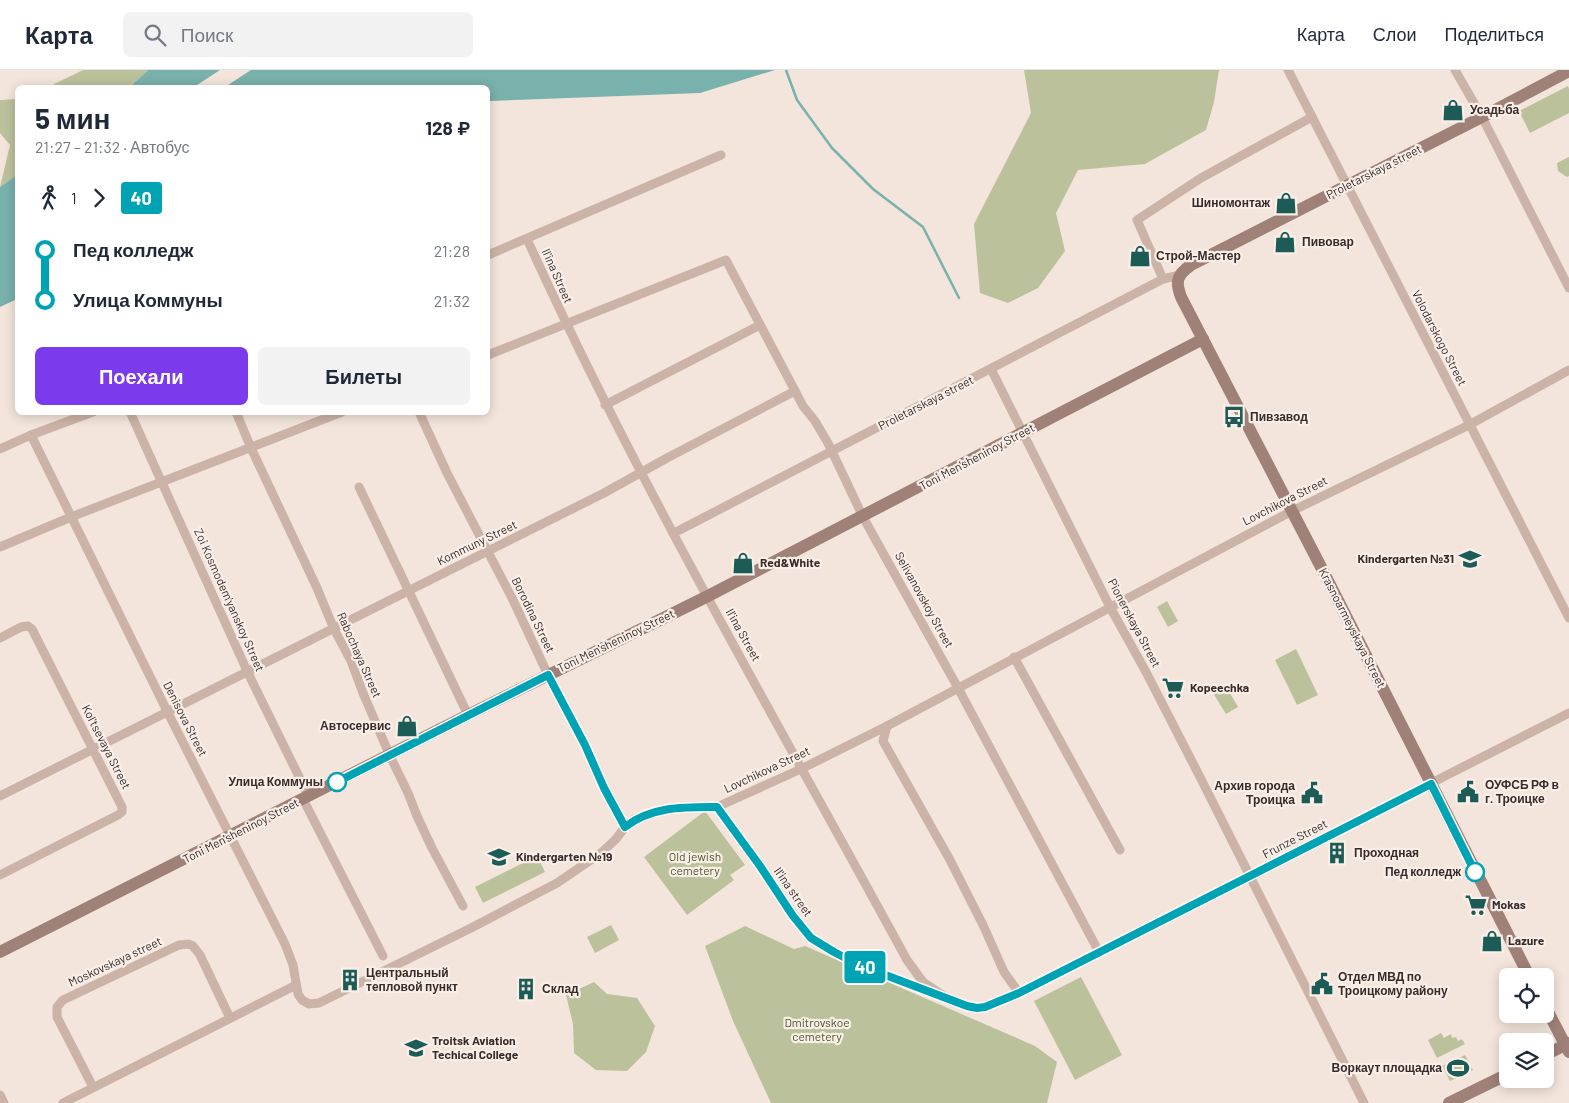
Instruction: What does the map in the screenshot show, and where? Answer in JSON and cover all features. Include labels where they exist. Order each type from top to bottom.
[{"type":"street","name":"Volodarskogo Street","points":[[1288,70],[1569,618]]},
{"type":"street","points":[[1455,70],[1482,117],[1569,288]]},
{"type":"street","name":"Proletarskaya street","points":[[674,533],[1163,279],[1179,278],[1184,270],[1191,266],[1569,71]]},
{"type":"street","points":[[1163,279],[1136,220],[1201,178],[1312,117]]},
{"type":"street","points":[[490,254],[721,155]]},
{"type":"street","name":"Il'ina Street","points":[[527,239],[565,324],[605,405],[907,960],[923,982],[953,1002],[977,1008]]},
{"type":"street","name":"Selivanovskoy Street","points":[[565,324],[726,260],[803,406],[822,432],[863,517],[958,688],[1099,952]]},
{"type":"street","name":"Krasnoarmeyskaya Street","points":[[1179,278],[1178,290],[1181,297],[1525,968]]},
{"type":"street","points":[[490,354],[565,324]]},
{"type":"street","points":[[605,405],[760,326]]},
{"type":"street","name":"Toni Men'sheninoy Street","points":[[0,952],[708,596],[1203,339]]},
{"type":"street","name":"Pionerskaya Street","points":[[991,369],[1110,607],[1251,876],[1364,1103]]},
{"type":"street","name":"Lovchikova Street","points":[[319,1003],[557,883],[579,870],[601,853],[634,820],[662,810],[683,807],[717,807],[802,769],[887,726],[1292,511],[1469,425],[1569,370]]},
{"type":"street","name":"Kommuny Street","points":[[0,796],[604,493],[795,391]]},
{"type":"street","points":[[0,449],[31,435],[86,415]]},
{"type":"street","name":"Zoi Kosmodem'yanskoy Street","points":[[131,415],[306,798]]},
{"type":"street","name":"Rabochaya Street","points":[[237,415],[334,629],[351,661],[363,694],[428,840],[463,906]]},
{"type":"street","points":[[0,547],[70,517],[334,415]]},
{"type":"street","name":"Borodina Street","points":[[420,415],[447,473],[513,600],[548,675],[625,827]]},
{"type":"street","name":"Denisova Street","points":[[31,435],[70,517],[285,944],[293,965],[296,985],[302,1000],[309,1004],[319,1003]]},
{"type":"street","points":[[359,487],[468,715]]},
{"type":"street","name":"Kol'tsevaya Street","points":[[0,638],[21,627],[28,626],[32,629],[122,806],[122,812],[118,815],[0,875]]},
{"type":"street","points":[[1014,657],[1120,850]]},
{"type":"street","name":"Frunze Street","points":[[977,1008],[985,1007],[1019,993],[1569,713]]},
{"type":"street","points":[[883,741],[887,726]]},
{"type":"street","points":[[871,734],[883,741],[950,860],[1004,972],[1019,993]]},
{"type":"street","points":[[306,798],[383,956]]},
{"type":"street","name":"Il'ina street","points":[[717,807],[760,866],[793,916],[811,938],[859,965],[953,1002]]},
{"type":"street","name":"Moskovskaya street","points":[[93,1087],[57,1017],[57,1007],[63,1000],[179,945],[189,944],[200,955],[230,1018]]},
{"type":"street","points":[[62,1103],[296,985]]},
{"type":"street","points":[[1554,1022],[1568,1047],[1554,1052]]},
{"type":"street","points":[[1449,1103],[1499,1078]]},
{"type":"street","points":[[0,1095],[4,1103]]},
{"type":"green space","points":[[83,70],[148,70],[132,85],[52,85]]},
{"type":"green space","points":[[1024,70],[1219,70],[1214,102],[1206,130],[1145,164],[1078,170],[1056,213],[1065,251],[1038,288],[1008,303],[980,293],[974,224],[1031,113]]},
{"type":"green space","points":[[1568,86],[1569,113],[1530,133],[1519,111]]},
{"type":"green space","points":[[15,99],[15,176],[0,187],[10,145],[0,133],[0,100]]},
{"type":"green space","points":[[1569,157],[1569,176],[1567,177],[1558,171],[1557,163]]},
{"type":"green space","points":[[1167,601],[1178,621],[1168,627],[1157,607]]},
{"type":"green space","points":[[1296,649],[1318,695],[1297,705],[1275,660]]},
{"type":"green space","points":[[1226,686],[1238,707],[1226,714],[1213,693]]},
{"type":"green space","name":"Old jewish cemetery","points":[[705,811],[745,865],[730,875],[734,880],[687,915],[644,857]]},
{"type":"green space","points":[[537,856],[545,872],[483,903],[475,887]]},
{"type":"green space","points":[[611,925],[619,940],[595,953],[587,937]]},
{"type":"green space","name":"Dmitrovskoe cemetery","points":[[745,926],[794,949],[805,946],[1035,1046],[1057,1062],[1047,1103],[771,1103],[733,1021],[705,946]]},
{"type":"green space","points":[[1081,977],[1122,1055],[1075,1080],[1034,1001]]},
{"type":"green space","points":[[594,982],[607,994],[637,998],[655,1026],[646,1052],[627,1071],[596,1070],[574,1053],[573,1024],[566,995]]},
{"type":"green space","points":[[1441,1033],[1444,1038],[1451,1034],[1452,1038],[1456,1037],[1458,1041],[1462,1039],[1465,1044],[1437,1058],[1428,1040]]},
{"type":"green space","name":"Воркаут площадка","points":[[1465,1055],[1473,1070],[1450,1081],[1442,1066]]},
{"type":"water","points":[[148,70],[220,70],[197,85],[132,85]]},
{"type":"water","points":[[251,70],[775,70],[700,93],[490,102],[490,85],[228,85]]},
{"type":"water","points":[[15,176],[15,300],[0,307],[0,187]]},
{"type":"waterway","points":[[786,70],[797,100],[832,148],[873,189],[923,227],[959,298]]},
{"type":"bus line","name":"40","points":[[337,782],[548,675],[625,827],[644,815],[662,810],[683,807],[717,807],[760,866],[793,916],[811,938],[859,965],[953,1002],[977,1008],[985,1007],[1019,993],[1431,784],[1475,872]]},
{"type":"place","name":"Усадьба","points":[[1453,110]]},
{"type":"place","name":"Шиномонтаж","points":[[1286,203]]},
{"type":"place","name":"Пивовар","points":[[1285,242]]},
{"type":"place","name":"Строй-Мастер","points":[[1140,256]]},
{"type":"place","name":"Пивзавод","points":[[1234,417]]},
{"type":"place","name":"Kindergarten №31","points":[[1470,559]]},
{"type":"place","name":"Red&White","points":[[743,563]]},
{"type":"place","name":"Kopeechka","points":[[1173,688]]},
{"type":"place","name":"Автосервис","points":[[407,726]]},
{"type":"place","name":"Улица Коммуны","points":[[337,782]]},
{"type":"place","name":"ОУФСБ РФ в г. Троицке","points":[[1468,792]]},
{"type":"place","name":"Архив города Троицка","points":[[1312,793]]},
{"type":"place","name":"Проходная","points":[[1337,853]]},
{"type":"place","name":"Kindergarten №19","points":[[499,857]]},
{"type":"place","name":"Пед колледж","points":[[1475,872]]},
{"type":"place","name":"Mokas","points":[[1476,905]]},
{"type":"place","name":"Lazure","points":[[1492,941]]},
{"type":"place","name":"Центральный тепловой пункт","points":[[350,980]]},
{"type":"place","name":"Отдел МВД по Троицкому району","points":[[1322,984]]},
{"type":"place","name":"Склад","points":[[526,989]]},
{"type":"place","name":"Troitsk Aviation Techical College","points":[[416,1048]]},
{"type":"place","name":"Воркаут площадка","points":[[1458,1068]]}]
